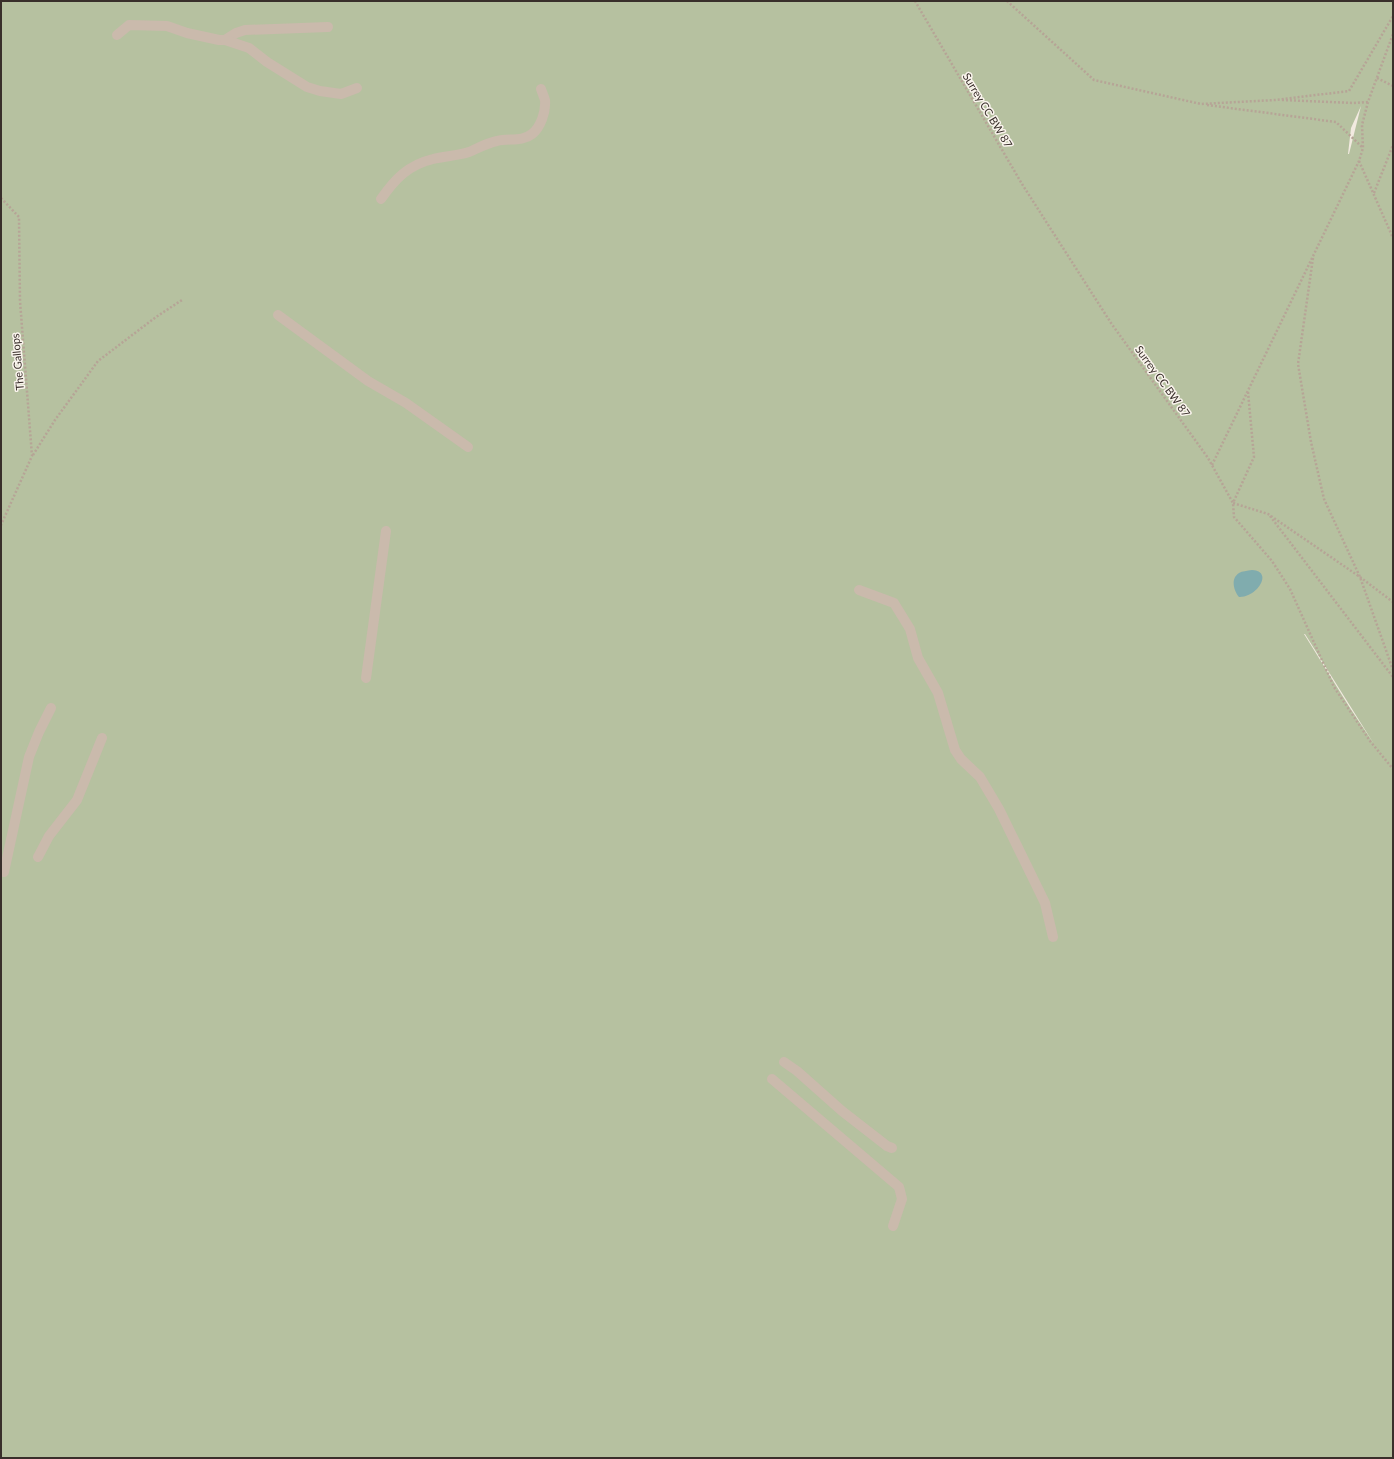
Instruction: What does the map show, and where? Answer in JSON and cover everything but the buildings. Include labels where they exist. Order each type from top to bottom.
[{"type":"lane","points":[[116,34],[129,25],[166,26],[194,35],[225,40],[249,48],[267,62],[307,87],[320,91],[341,94],[357,88]]},
{"type":"lane","points":[[225,40],[236,33],[245,30],[328,27]]},
{"type":"lane","points":[[381,199],[400,175],[416,165],[432,159],[468,152],[491,142],[524,139],[533,133],[540,124],[543,114],[545,101],[541,89]]},
{"type":"lane","points":[[278,316],[368,381],[406,403],[468,447]]},
{"type":"lane","points":[[366,678],[386,530]]},
{"type":"lane","points":[[859,590],[894,603],[910,629],[918,658],[938,693],[955,750],[961,759],[980,777],[999,809],[1045,903],[1053,937]]},
{"type":"lane","points":[[4,872],[29,757],[38,732],[51,708]]},
{"type":"lane","points":[[38,857],[49,836],[77,800],[102,738]]},
{"type":"lane","points":[[784,1062],[797,1071],[842,1111],[887,1146],[892,1148]]},
{"type":"lane","points":[[772,1079],[899,1187],[902,1199],[893,1226]]},
{"type":"path","name":"Surrey CC BW 87","points":[[915,1],[1022,184],[1111,323],[1208,458],[1233,503],[1234,517],[1272,561],[1290,588],[1334,687],[1370,741],[1393,769]]},
{"type":"path","points":[[1007,1],[1094,80],[1201,104],[1336,122],[1363,148]]},
{"type":"path","points":[[1201,104],[1275,100],[1349,91],[1393,16]]},
{"type":"path","points":[[1212,465],[1359,161],[1363,148],[1362,125],[1368,102],[1393,34]]},
{"type":"path","points":[[1377,78],[1393,86]]},
{"type":"path","points":[[1275,100],[1353,103],[1368,102]]},
{"type":"path","points":[[1374,194],[1393,145]]},
{"type":"path","points":[[1359,161],[1393,238]]},
{"type":"path","name":"The Gallops","points":[[1,198],[19,217],[20,301],[32,456],[1,525]]},
{"type":"path","points":[[1313,255],[1298,364],[1311,442],[1324,499],[1360,577],[1393,670]]},
{"type":"path","points":[[32,456],[55,420],[98,361],[156,317],[182,300]]},
{"type":"path","points":[[1248,392],[1254,457],[1233,503],[1268,514],[1360,577],[1393,602]]},
{"type":"path","points":[[1268,514],[1393,677]]},
{"type":"green space","points":[[1,1],[1393,1],[1393,1458],[1,1458]],"holes":[[[1361,106],[1349,154],[1348,154],[1351,128]],[[1305,634],[1374,744],[1350,708]]]},
{"type":"water","points":[[1252,570],[1258,571],[1262,575],[1260,584],[1252,593],[1239,597],[1234,588],[1234,578],[1240,572]]}]
